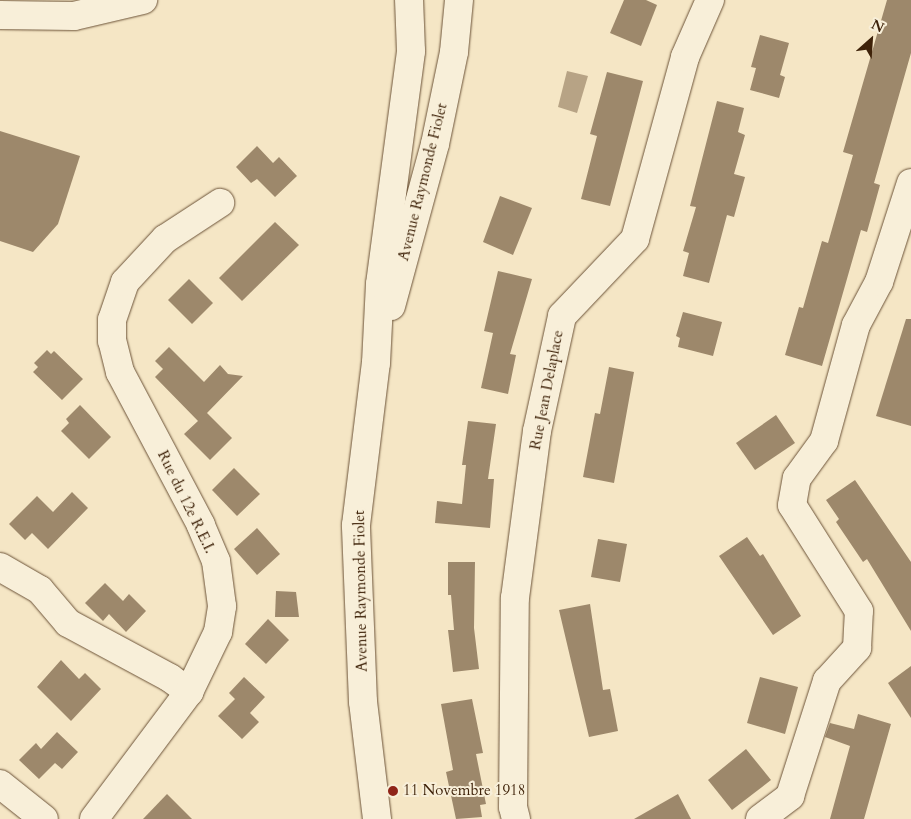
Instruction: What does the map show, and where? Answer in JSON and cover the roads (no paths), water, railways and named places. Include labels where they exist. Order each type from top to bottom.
[{"type":"street","points":[[0,15],[74,16],[143,0]]},
{"type":"street","name":"Avenue Raymonde Fiolet","points":[[378,819],[363,702],[356,525],[376,363],[380,284],[411,51],[409,0]]},
{"type":"street","name":"Avenue Raymonde Fiolet","points":[[376,363],[435,144],[454,52],[458,0]]},
{"type":"street","name":"Rue Jean Delaplace","points":[[516,819],[513,807],[516,598],[538,431],[562,316],[635,239],[685,57],[710,0]]},
{"type":"street","points":[[760,819],[790,796],[826,680],[857,648],[859,611],[792,505],[797,478],[824,441],[856,325],[878,282],[911,183]]},
{"type":"street","name":"Rue du 12e R.E.I.","points":[[94,819],[189,692],[218,632],[222,606],[216,561],[201,525],[120,372],[112,341],[112,320],[125,282],[165,239],[220,203]]},
{"type":"street","points":[[0,567],[40,590],[68,623],[170,678],[189,692]]},
{"type":"street","points":[[0,784],[44,819]]},
{"type":"place","name":"11 Novembre 1918","points":[[393,791]]}]
